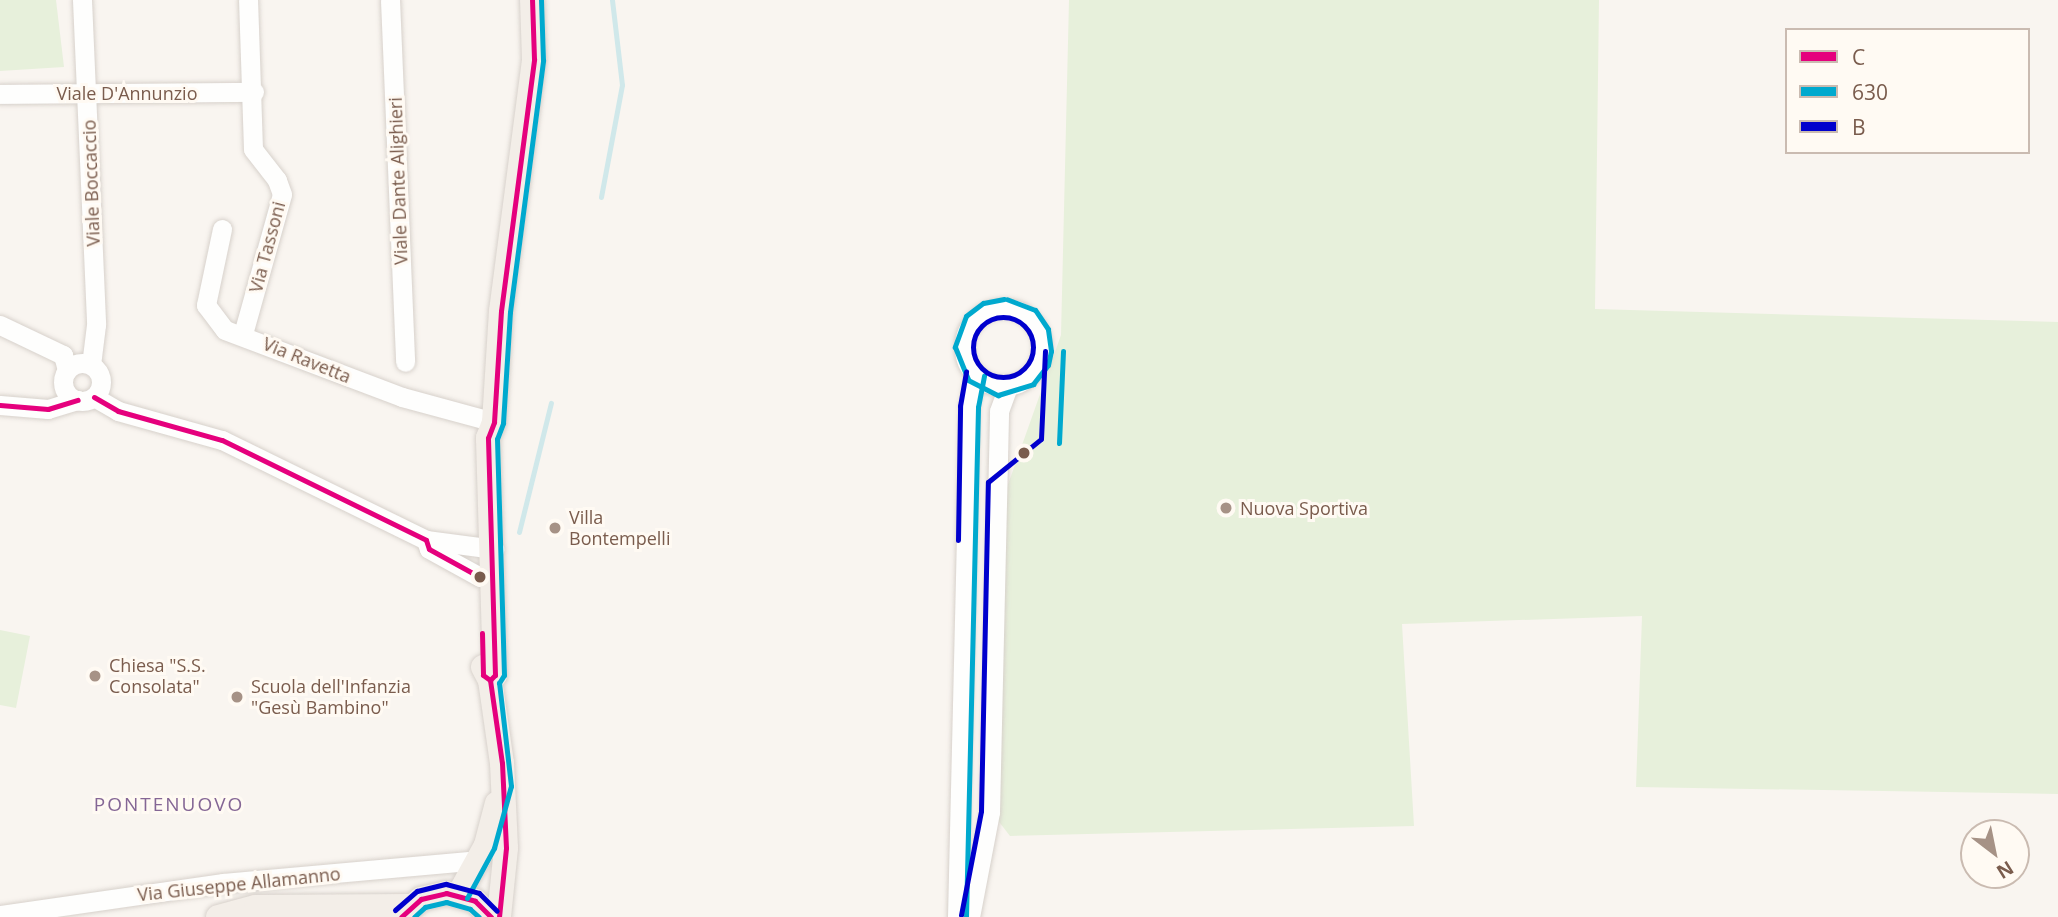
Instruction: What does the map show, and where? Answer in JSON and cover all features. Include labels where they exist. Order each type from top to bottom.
[{"type":"main road","points":[[490,680],[495,675],[477,435],[495,422],[501,310],[534,59],[532,0]]},
{"type":"main road","points":[[487,549],[480,577],[483,675],[490,680],[506,848],[499,917]]},
{"type":"main road","points":[[459,894],[480,860],[502,785]]},
{"type":"main road","points":[[218,917],[256,907],[406,912],[433,895],[459,894],[475,901],[491,917]]},
{"type":"street","name":"Viale Boccaccio","points":[[82,0],[96,325],[91,365]]},
{"type":"street","name":"Via Tassoni","points":[[243,334],[282,194],[253,149],[254,92],[248,0]]},
{"type":"street","name":"Viale Dante Alighieri","points":[[390,0],[405,362]]},
{"type":"street","name":"Viale D'Annunzio","points":[[0,94],[254,92]]},
{"type":"street","name":"Via Ravetta","points":[[222,229],[206,305],[225,330],[243,334],[402,397],[495,422]]},
{"type":"street","points":[[1013,309],[1037,327],[1042,350],[1035,370],[1008,386],[990,384],[975,374],[965,354],[969,327],[987,311],[1013,309]]},
{"type":"street","points":[[0,326],[62,355],[67,370],[64,387],[86,399],[118,411],[222,440],[426,540],[487,549]]},
{"type":"street","points":[[0,405],[48,409],[86,399],[101,380],[91,365],[75,364],[67,370]]},
{"type":"street","points":[[957,917],[970,407],[975,374]]},
{"type":"street","points":[[970,917],[990,812],[999,411],[1008,386]]},
{"type":"street","points":[[426,540],[429,549],[480,577]]},
{"type":"street","name":"Via Giuseppe Allamanno","points":[[0,915],[223,883],[480,860]]},
{"type":"green space","points":[[0,0],[56,0],[64,67],[0,71]]},
{"type":"green space","points":[[1069,0],[1599,0],[1595,309],[2058,322],[2058,794],[1636,787],[1642,616],[1402,624],[1414,826],[1010,836],[983,801],[988,541],[1061,335]]},
{"type":"green space","points":[[0,630],[30,636],[16,708],[0,705]]},
{"type":"waterway","points":[[601,197],[622,85],[612,0]]},
{"type":"waterway","points":[[519,532],[551,403]]},
{"type":"transit line","name":"C","points":[[490,680],[495,675],[488,438],[494,422],[501,311],[534,59],[532,0]]},
{"type":"transit line","name":"630","points":[[467,898],[494,848],[511,786],[499,683],[504,675],[497,439],[503,423],[510,312],[543,60],[541,0]]},
{"type":"transit line","name":"630","points":[[1004,299],[983,303],[966,316],[955,347],[968,380],[998,395],[1033,384],[1048,365],[1051,351],[1048,329],[1035,310],[1007,299]]},
{"type":"transit line","name":"B","points":[[997,317],[1009,317],[1028,330],[1033,347],[1031,359],[1020,372],[1009,377],[997,377],[978,364],[973,353],[973,341],[986,322],[997,317]]},
{"type":"transit line","name":"B","points":[[961,915],[981,811],[988,482],[1041,439],[1045,351]]},
{"type":"transit line","name":"630","points":[[1059,443],[1063,351]]},
{"type":"transit line","name":"B","points":[[958,540],[960,406],[966,372]]},
{"type":"transit line","name":"630","points":[[966,917],[978,407],[984,376]]},
{"type":"transit line","name":"C","points":[[94,397],[118,411],[222,440],[426,540],[429,549],[480,577]]},
{"type":"transit line","name":"C","points":[[0,405],[48,409],[78,400]]},
{"type":"transit line","name":"C","points":[[482,633],[483,675],[490,680],[502,763],[506,848],[499,917]]},
{"type":"transit line","name":"B","points":[[395,910],[417,891],[446,884],[479,893],[497,911]]},
{"type":"transit line","name":"C","points":[[401,917],[421,899],[446,893],[475,901],[491,917]]},
{"type":"transit line","name":"630","points":[[414,917],[425,907],[446,902],[470,909],[479,917]]},
{"type":"place","name":"Nuova Sportiva","points":[[1226,508]]},
{"type":"place","name":"Villa Bontempelli","points":[[555,528]]},
{"type":"place","name":"Chiesa \"S.S. Consolata\"","points":[[95,676]]},
{"type":"place","name":"Scuola dell'Infanzia \"Gesù Bambino\"","points":[[237,697]]},
{"type":"district","name":"PONTENUOVO","points":[[169,805]]}]
